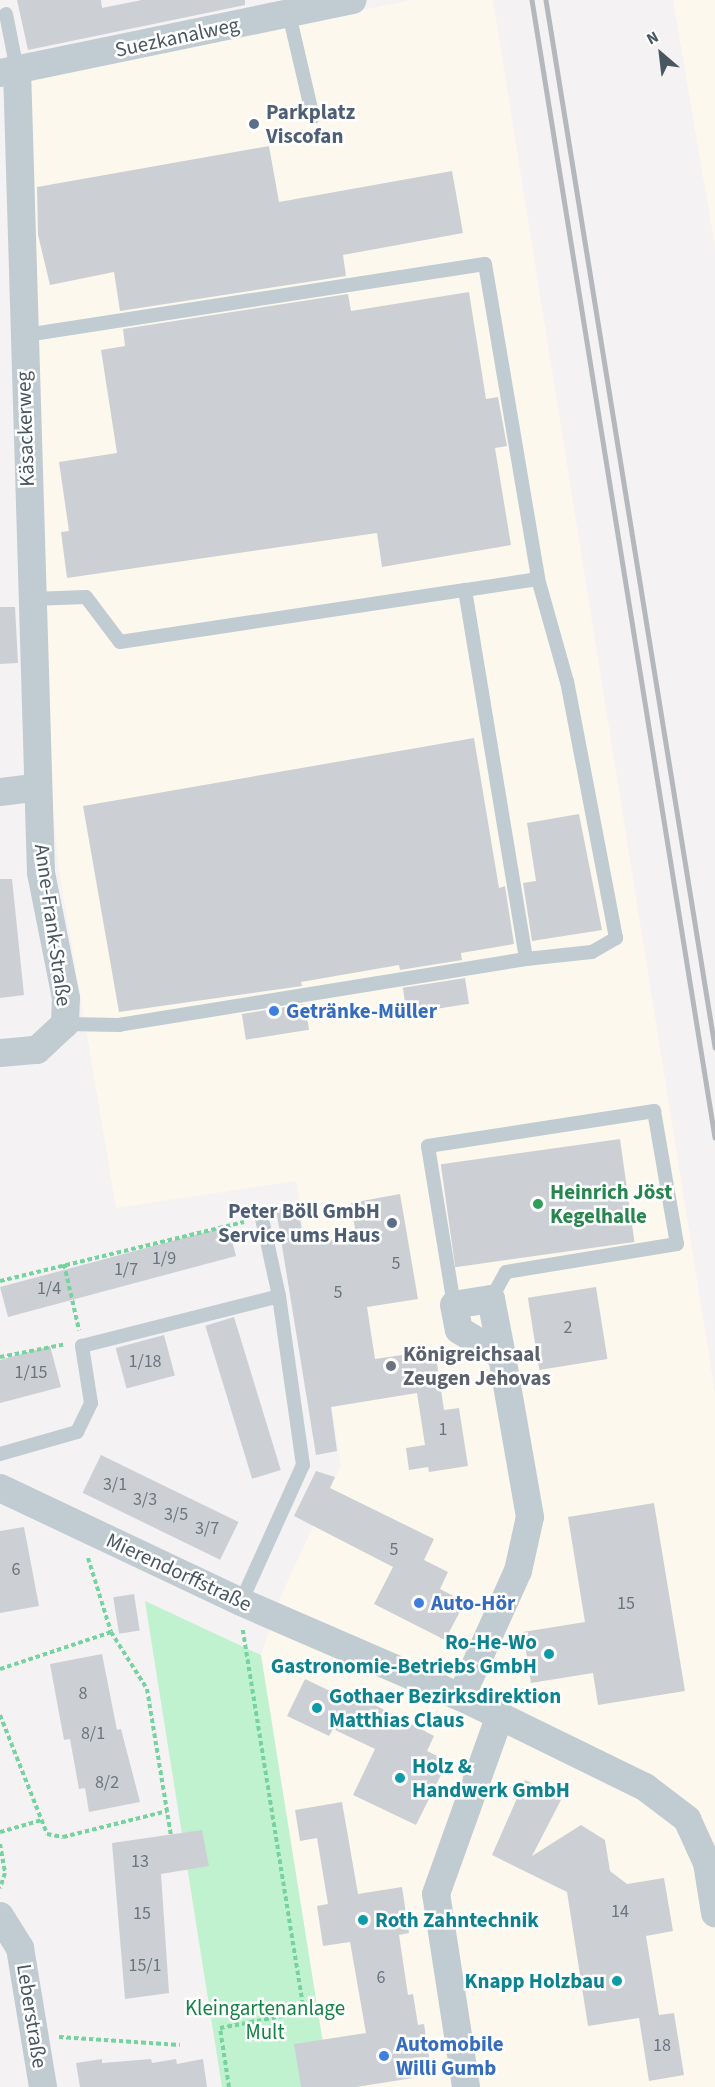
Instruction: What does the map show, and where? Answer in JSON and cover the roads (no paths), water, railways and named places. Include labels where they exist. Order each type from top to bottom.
[{"type":"street","name":"Suezkanalweg","points":[[8,72],[353,0]]},
{"type":"street","name":"Käsackerweg","points":[[8,72],[32,598],[38,787]]},
{"type":"street","points":[[0,792],[38,787]]},
{"type":"street","name":"Anne-Frank-Straße","points":[[0,1053],[37,1050],[65,1024],[66,998],[41,873],[38,787]]},
{"type":"street","points":[[461,1697],[518,1571],[530,1517],[502,1356],[491,1299],[454,1305],[459,1330],[502,1356]]},
{"type":"street","name":"Mierendorffstraße","points":[[0,1488],[241,1602],[461,1697],[645,1787],[687,1819],[707,1863],[715,1913]]},
{"type":"street","points":[[466,2087],[436,1894],[500,1718]]},
{"type":"street","name":"Leberstraße","points":[[0,1916],[20,1948],[43,2087]]},
{"type":"lane","points":[[6,14],[8,72]]},
{"type":"lane","points":[[289,14],[314,117]]},
{"type":"lane","points":[[39,333],[485,264],[538,579],[567,681],[616,938],[592,952],[526,959],[120,1024],[65,1024]]},
{"type":"lane","points":[[32,598],[86,597],[120,642],[538,579]]},
{"type":"lane","points":[[465,590],[526,959]]},
{"type":"lane","points":[[454,1305],[428,1146],[654,1111],[676,1244],[506,1272],[491,1299]]},
{"type":"lane","points":[[241,1602],[303,1465],[279,1296],[262,1219]]},
{"type":"lane","points":[[0,1454],[77,1432],[91,1403],[82,1346],[279,1296]]},
{"type":"railway","points":[[532,0],[715,1137]]},
{"type":"railway","points":[[546,0],[715,1047]]},
{"type":"place","name":"Parkplatz Viscofan","points":[[254,124]]},
{"type":"place","name":"Getränke-Müller","points":[[274,1011]]},
{"type":"place","name":"Heinrich Jöst Kegelhalle","points":[[538,1204]]},
{"type":"place","name":"Peter Böll GmbH Service ums Haus","points":[[392,1223]]},
{"type":"place","name":"Königreichsaal Zeugen Jehovas","points":[[391,1366]]},
{"type":"place","name":"Auto-Hör","points":[[419,1603]]},
{"type":"place","name":"Ro-He-Wo Gastronomie-Betriebs GmbH","points":[[549,1654]]},
{"type":"place","name":"Gothaer Bezirksdirektion Matthias Claus","points":[[317,1708]]},
{"type":"place","name":"Holz & Handwerk GmbH","points":[[400,1778]]},
{"type":"place","name":"Roth Zahntechnik","points":[[363,1920]]},
{"type":"place","name":"Knapp Holzbau","points":[[617,1981]]},
{"type":"place","name":"Automobile Willi Gumb","points":[[384,2056]]},
{"type":"park label","name":"Kleingartenanlage Mult","points":[[265,2020]]}]
